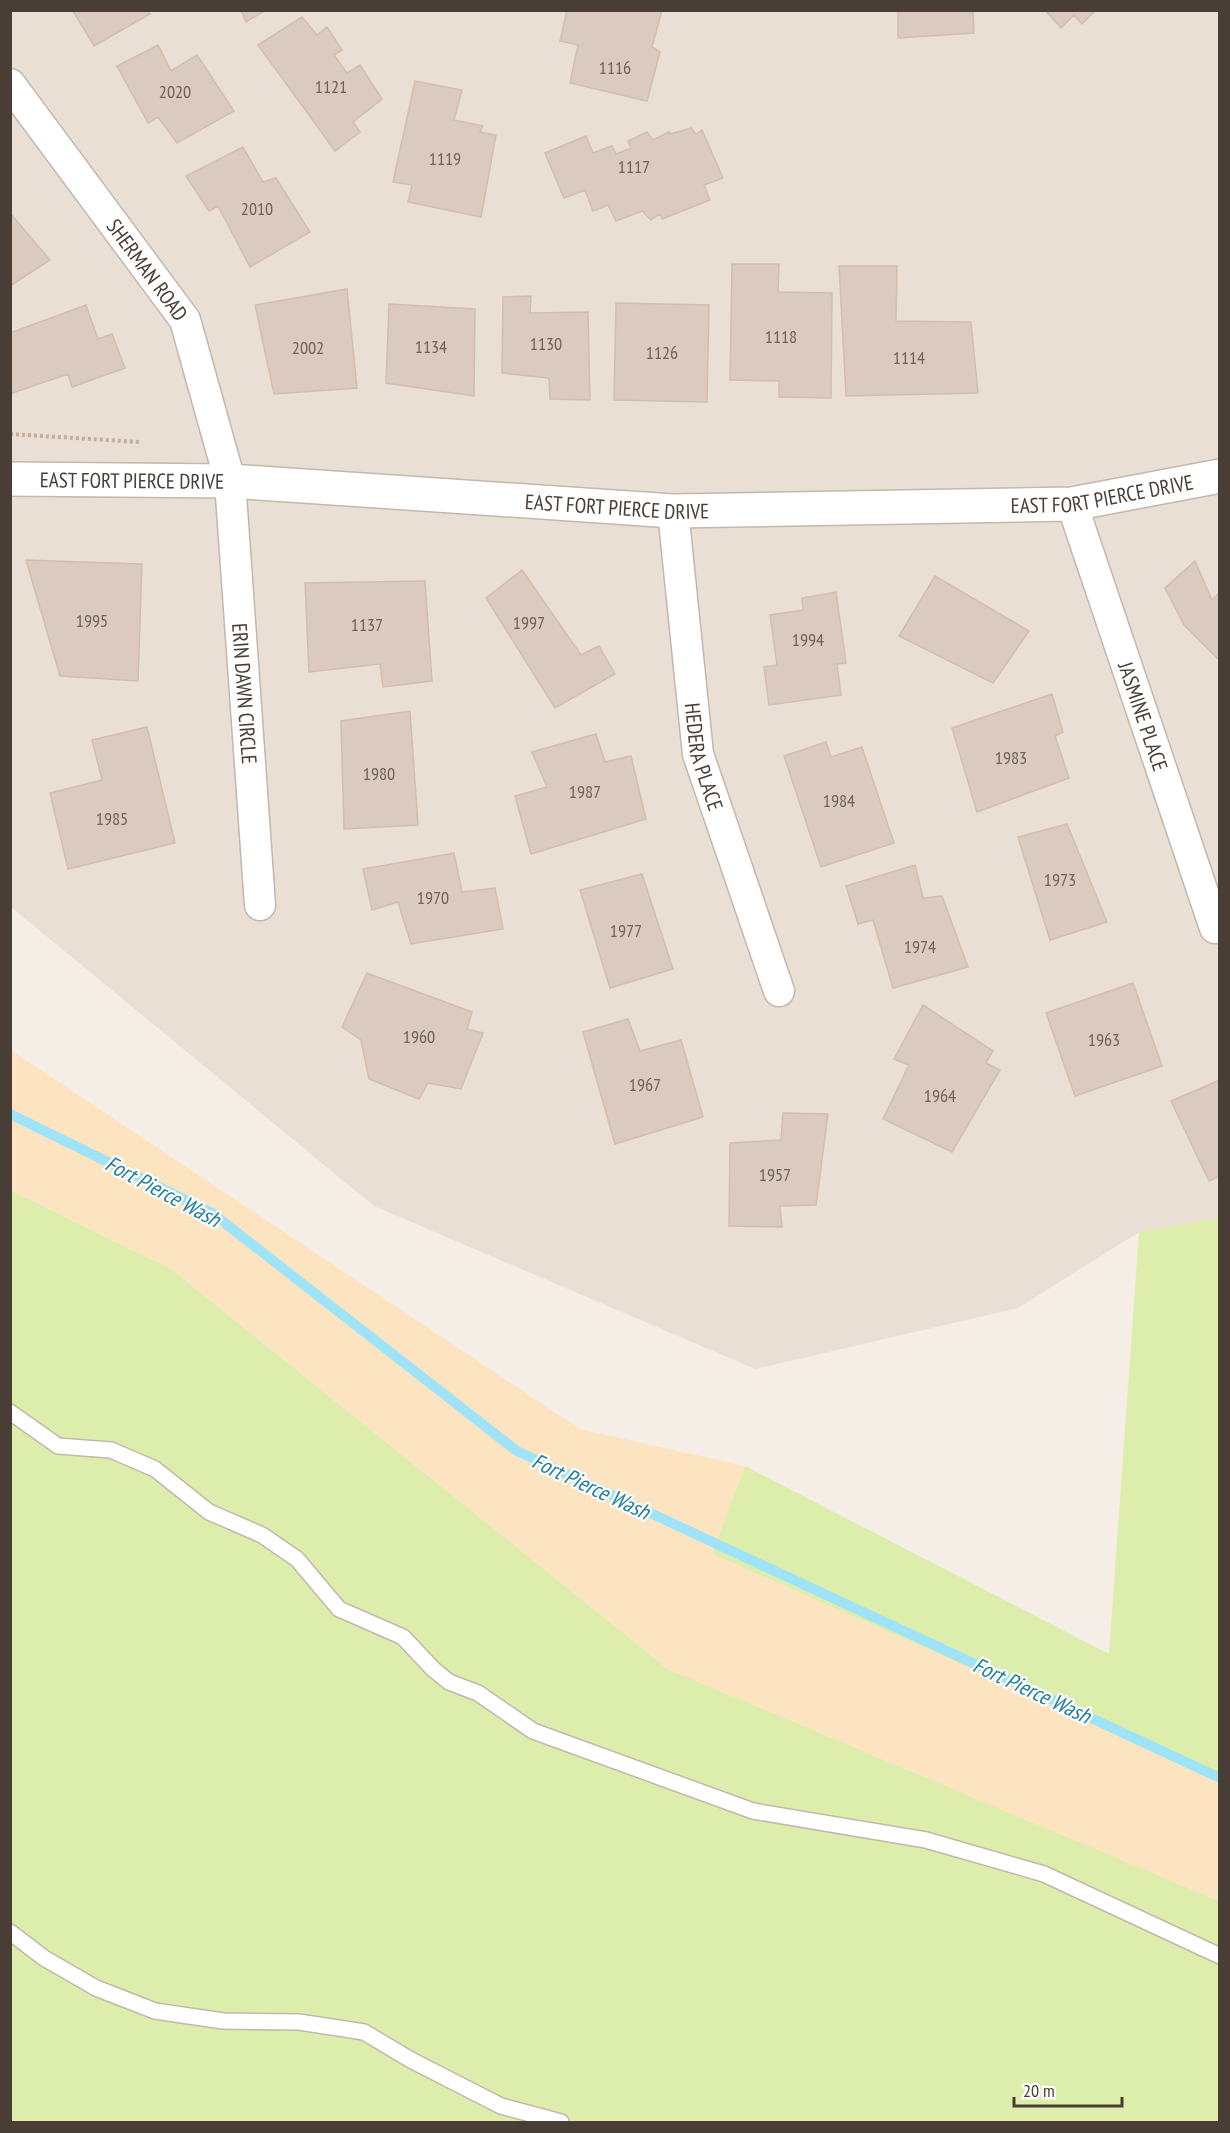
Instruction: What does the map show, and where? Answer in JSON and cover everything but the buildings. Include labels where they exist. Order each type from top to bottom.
[{"type":"street","name":"SHERMAN ROAD","points":[[10,84],[185,320],[230,481]]},
{"type":"street","name":"EAST FORT PIERCE DRIVE","points":[[10,479],[230,481],[673,512],[1072,504],[1220,476]]},
{"type":"street","name":"ERIN DAWN CIRCLE","points":[[230,481],[260,905]]},
{"type":"street","name":"JASMINE PLACE","points":[[1072,504],[1215,928]]},
{"type":"street","name":"HEDERA PLACE","points":[[673,512],[698,754],[779,991]]},
{"type":"lane","points":[[10,1412],[58,1446],[111,1450],[155,1469],[209,1512],[262,1535],[297,1559],[339,1609],[403,1637],[433,1670],[449,1682],[478,1693],[533,1731],[753,1811],[926,1840],[1044,1874],[1220,1956]]},
{"type":"lane","points":[[10,1932],[45,1958],[96,1988],[155,2011],[223,2021],[299,2022],[364,2032],[411,2060],[501,2106],[561,2122]]},
{"type":"path","points":[[10,434],[151,443]]},
{"type":"shaded area","points":[[10,11],[1219,11],[1219,1218],[1139,1232],[1018,1308],[755,1369],[374,1206],[11,907]]},
{"type":"green space","points":[[10,1190],[171,1269],[668,1669],[1216,1899],[1219,1895],[1219,2122],[11,2122]]},
{"type":"green space","points":[[1219,1218],[1219,1778],[712,1554],[745,1466],[1109,1654],[1139,1232]]},
{"type":"sand","points":[[11,1050],[580,1429],[745,1466],[712,1554],[1219,1778],[1220,1895],[1216,1900],[668,1669],[171,1269],[11,1190]]},
{"type":"waterway","name":"Fort Pierce Wash","points":[[10,1114],[212,1213],[517,1451],[1220,1778]]}]
